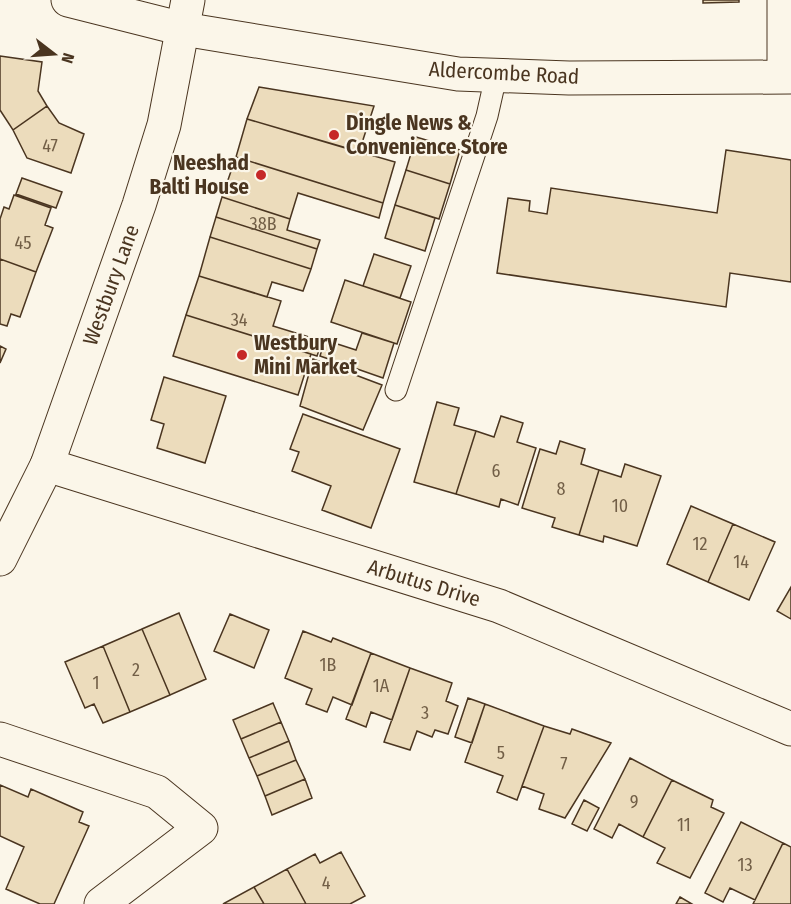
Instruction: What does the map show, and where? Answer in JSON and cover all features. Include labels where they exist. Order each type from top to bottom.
[{"type":"street","name":"Aldercombe Road","points":[[68,0],[186,14],[458,74],[569,78],[788,77]]},
{"type":"street","points":[[784,0],[788,77]]},
{"type":"street","name":"Westbury Lane","points":[[0,559],[47,465],[142,195],[164,125],[186,14]]},
{"type":"street","name":"Arbutus Drive","points":[[47,465],[499,606],[791,729]]},
{"type":"street","points":[[0,739],[157,792],[201,828],[101,904]]},
{"type":"lane","points":[[396,390],[487,116],[496,76]]},
{"type":"building","points":[[703,0],[739,0],[739,2],[703,3]]},
{"type":"building","points":[[0,56],[42,62],[38,91],[47,106],[13,130],[0,110]]},
{"type":"building","name":"Dingle News & Convenience Store","points":[[259,87],[374,106],[359,152],[247,119]]},
{"type":"building","points":[[47,106],[59,123],[84,134],[71,173],[27,158],[13,130]]},
{"type":"building","points":[[247,119],[395,162],[383,203],[236,157]]},
{"type":"building","points":[[416,137],[460,150],[450,184],[406,170]]},
{"type":"building","points":[[726,150],[791,160],[791,282],[730,273],[726,307],[497,273],[508,198],[530,201],[529,211],[547,214],[551,188],[717,213]]},
{"type":"building","name":"Neeshad Balti House","points":[[236,157],[383,203],[379,218],[298,193],[290,219],[222,197]]},
{"type":"building","points":[[406,170],[450,184],[439,219],[395,205]]},
{"type":"building","points":[[22,178],[62,192],[56,208],[16,194]]},
{"type":"building","points":[[14,195],[51,208],[45,225],[53,228],[36,272],[0,259],[0,219],[4,207],[9,209]]},
{"type":"building","points":[[222,197],[290,219],[287,230],[320,240],[317,249],[216,217]]},
{"type":"building","points":[[395,205],[435,218],[425,251],[385,238]]},
{"type":"building","points":[[216,217],[317,249],[311,269],[210,237]]},
{"type":"building","points":[[210,237],[311,269],[303,291],[272,282],[267,297],[199,276]]},
{"type":"building","points":[[374,254],[411,266],[400,298],[363,286]]},
{"type":"building","points":[[0,259],[36,272],[20,317],[11,314],[7,326],[0,324]]},
{"type":"building","points":[[199,276],[281,301],[273,326],[322,341],[317,356],[186,315]]},
{"type":"building","points":[[345,280],[411,302],[397,344],[331,322]]},
{"type":"building","name":"Westbury Mini Market","points":[[186,315],[311,354],[298,395],[173,356]]},
{"type":"building","points":[[362,333],[394,343],[383,378],[320,356],[325,340],[356,350]]},
{"type":"building","points":[[0,346],[6,349],[0,363]]},
{"type":"building","points":[[313,359],[382,385],[363,430],[300,406]]},
{"type":"building","points":[[164,377],[226,396],[205,463],[157,448],[164,424],[151,420]]},
{"type":"building","points":[[437,402],[459,408],[454,425],[476,431],[456,494],[414,482]]},
{"type":"building","points":[[303,414],[400,449],[371,528],[322,510],[331,486],[292,471],[299,452],[290,449]]},
{"type":"building","points":[[501,416],[523,423],[517,442],[536,448],[518,505],[501,499],[499,507],[456,494],[476,431],[494,437]]},
{"type":"building","points":[[560,441],[585,449],[581,464],[599,470],[579,535],[552,527],[555,518],[522,508],[540,449],[556,454]]},
{"type":"building","points":[[625,464],[661,476],[637,546],[604,536],[603,542],[579,535],[599,470],[621,477]]},
{"type":"building","points":[[691,506],[733,524],[708,582],[667,564]]},
{"type":"building","points":[[733,524],[775,542],[749,600],[708,582]]},
{"type":"building","points":[[791,587],[791,619],[777,611]]},
{"type":"building","points":[[179,613],[206,679],[170,695],[142,629]]},
{"type":"building","points":[[230,614],[269,630],[254,668],[214,651]]},
{"type":"building","points":[[142,629],[170,695],[130,712],[103,646]]},
{"type":"building","points":[[303,631],[331,642],[333,638],[371,653],[352,705],[333,697],[327,712],[306,704],[312,689],[285,678]]},
{"type":"building","points":[[103,646],[130,712],[103,723],[94,704],[85,708],[65,662]]},
{"type":"building","points":[[371,653],[410,668],[392,720],[371,712],[366,727],[346,719]]},
{"type":"building","points":[[410,668],[452,683],[446,701],[458,706],[448,734],[435,730],[432,737],[417,731],[410,750],[384,742]]},
{"type":"building","points":[[468,698],[485,704],[472,743],[455,737]]},
{"type":"building","points":[[273,703],[281,722],[241,739],[233,720]]},
{"type":"building","points":[[485,704],[544,726],[517,800],[497,792],[503,776],[465,762]]},
{"type":"building","points":[[281,722],[289,741],[249,758],[241,739]]},
{"type":"building","points":[[544,726],[570,734],[572,729],[611,743],[565,818],[539,809],[544,794],[522,786]]},
{"type":"building","points":[[289,741],[296,760],[257,776],[249,758]]},
{"type":"building","points":[[630,758],[672,780],[643,837],[619,824],[612,838],[594,829]]},
{"type":"building","points":[[296,760],[305,779],[265,796],[257,776]]},
{"type":"building","points":[[305,779],[312,798],[272,815],[265,796]]},
{"type":"building","points":[[672,780],[713,800],[711,807],[724,813],[690,878],[657,863],[665,848],[643,837]]},
{"type":"building","points":[[0,785],[28,797],[31,789],[83,812],[79,822],[89,826],[54,904],[40,904],[6,889],[24,847],[0,836]]},
{"type":"building","points":[[584,800],[599,808],[587,831],[572,824]]},
{"type":"building","points":[[741,822],[783,843],[755,900],[730,888],[723,902],[705,893]]},
{"type":"building","points":[[783,843],[791,847],[791,904],[753,904]]},
{"type":"building","points":[[341,852],[365,896],[350,904],[306,904],[287,869],[315,854],[320,863]]},
{"type":"building","points":[[287,869],[306,904],[264,904],[254,887]]},
{"type":"building","points":[[254,887],[264,904],[223,904]]},
{"type":"building","points":[[680,897],[692,904],[676,904]]},
{"type":"place","name":"Dingle News & Convenience Store","points":[[334,135]]},
{"type":"place","name":"Neeshad Balti House","points":[[261,175]]},
{"type":"place","name":"Westbury Mini Market","points":[[242,355]]}]
